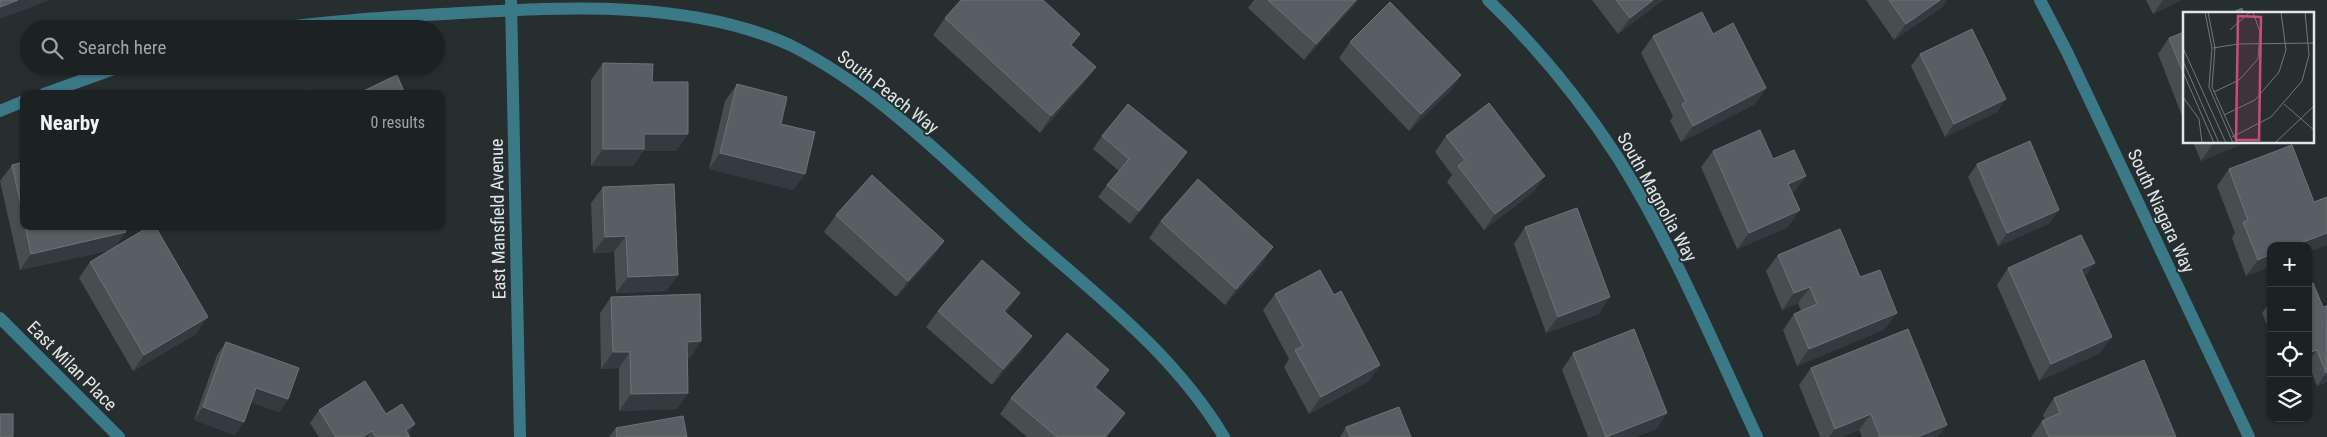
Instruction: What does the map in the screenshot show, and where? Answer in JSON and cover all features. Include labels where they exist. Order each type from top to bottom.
[{"type":"street","name":"South Magnolia Way","points":[[1488,0],[1537,52],[1569,90],[1618,159],[1647,207],[1757,437]]},
{"type":"street","name":"South Niagara Way","points":[[2040,0],[2067,52],[2249,437]]},
{"type":"street","name":"South Peach Way","points":[[344,20],[511,5],[629,10],[700,16],[736,24],[769,36],[831,68],[896,116],[1143,337],[1197,397],[1224,437]]},
{"type":"street","name":"East Mansfield Avenue","points":[[511,5],[520,437]]},
{"type":"street","points":[[55,90],[97,75]]},
{"type":"street","points":[[0,111],[20,103]]},
{"type":"street","name":"East Milan Place","points":[[0,318],[119,437]]},
{"type":"building","points":[[0,0],[18,0],[0,7]]},
{"type":"building","points":[[961,0],[1043,0],[1080,34],[1071,45],[1096,67],[1051,116],[945,18]]},
{"type":"building","points":[[1268,0],[1356,0],[1316,44]]},
{"type":"building","points":[[1616,0],[1653,0],[1630,18]]},
{"type":"building","points":[[1889,0],[1940,0],[1906,24]]},
{"type":"building","points":[[1390,2],[1461,75],[1421,114],[1350,42]]},
{"type":"building","points":[[2242,8],[2243,12],[2233,12]]},
{"type":"building","points":[[1702,12],[1713,34],[1733,23],[1766,88],[1693,126],[1682,104],[1686,102],[1653,36]]},
{"type":"building","points":[[1972,29],[2006,99],[1954,124],[1920,54]]},
{"type":"building","points":[[2183,32],[2183,73],[2169,38]]},
{"type":"building","points":[[603,63],[653,64],[652,82],[688,82],[688,134],[644,134],[644,149],[603,149]]},
{"type":"building","points":[[397,75],[403,90],[365,90]]},
{"type":"building","points":[[737,84],[787,97],[781,124],[815,132],[805,174],[720,153]]},
{"type":"building","points":[[1489,103],[1545,176],[1495,214],[1458,166],[1465,160],[1446,136]]},
{"type":"building","points":[[1128,104],[1187,152],[1139,211],[1107,185],[1129,159],[1102,136]]},
{"type":"building","points":[[1760,130],[1773,159],[1794,150],[1806,176],[1788,184],[1800,210],[1749,233],[1713,151]]},
{"type":"building","points":[[2030,141],[2059,210],[2007,233],[1977,164]]},
{"type":"building","points":[[2292,145],[2314,202],[2327,197],[2327,233],[2303,242],[2267,242],[2267,256],[2258,260],[2243,222],[2248,220],[2229,169]]},
{"type":"building","points":[[20,163],[20,201],[12,165]]},
{"type":"building","points":[[872,175],[944,241],[908,281],[836,215]]},
{"type":"building","points":[[1198,179],[1273,247],[1236,289],[1161,221]]},
{"type":"building","points":[[674,184],[678,275],[628,277],[626,236],[605,237],[603,187]]},
{"type":"building","points":[[1577,208],[1610,297],[1558,317],[1525,227]]},
{"type":"building","points":[[1840,229],[1860,277],[1880,270],[1897,313],[1809,349],[1794,314],[1817,304],[1810,287],[1794,293],[1778,255]]},
{"type":"building","points":[[26,230],[125,230],[126,232],[31,254]]},
{"type":"building","points":[[143,230],[157,230],[208,317],[144,355],[90,262]]},
{"type":"building","points":[[2081,235],[2095,263],[2081,269],[2112,337],[2051,364],[2008,268]]},
{"type":"building","points":[[982,260],[1020,293],[1004,311],[1032,336],[1003,369],[938,311]]},
{"type":"building","points":[[1320,270],[1334,295],[1341,291],[1380,365],[1321,397],[1295,350],[1303,346],[1275,294]]},
{"type":"building","points":[[2312,283],[2323,307],[2327,306],[2326,373],[2317,350],[2312,352]]},
{"type":"building","points":[[700,294],[701,341],[687,342],[688,393],[631,394],[630,352],[613,352],[611,297]]},
{"type":"building","points":[[1634,329],[1667,413],[1606,437],[1573,353]]},
{"type":"building","points":[[1908,329],[1947,425],[1917,437],[1880,437],[1871,414],[1835,429],[1811,368]]},
{"type":"building","points":[[1067,333],[1109,370],[1095,387],[1125,413],[1105,437],[1057,437],[1011,398]]},
{"type":"building","points":[[226,342],[299,368],[288,399],[256,388],[244,422],[203,407]]},
{"type":"building","points":[[2144,360],[2176,437],[2049,437],[2042,421],[2060,413],[2054,398]]},
{"type":"building","points":[[365,381],[386,414],[402,404],[415,424],[406,430],[410,437],[376,437],[372,431],[363,437],[336,437],[319,410]]},
{"type":"building","points":[[1399,407],[1411,437],[1350,437],[1346,427]]},
{"type":"building","points":[[0,414],[13,414],[13,437],[0,437]]},
{"type":"building","points":[[683,416],[687,437],[617,437],[616,428]]}]
